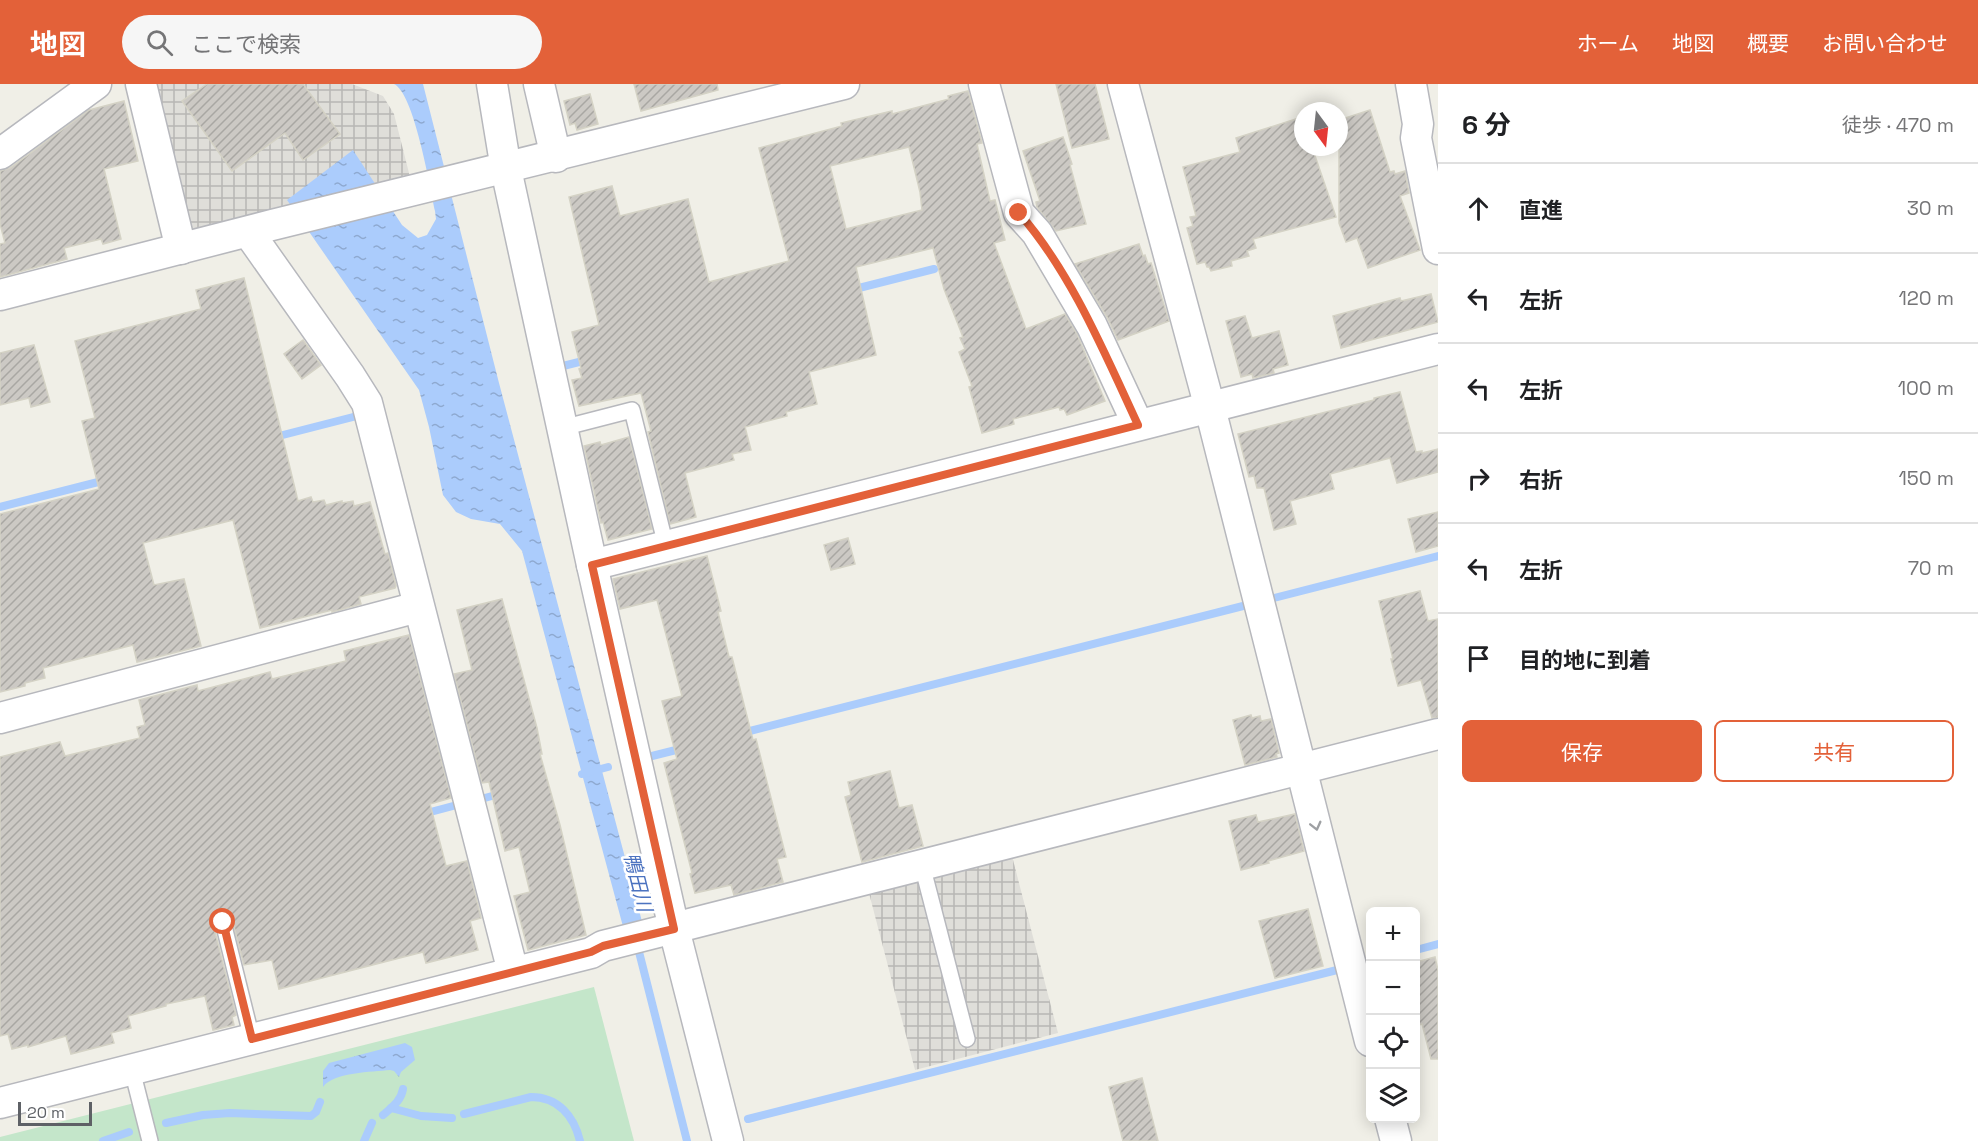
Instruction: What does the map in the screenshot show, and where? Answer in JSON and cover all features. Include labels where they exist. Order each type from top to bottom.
[{"type":"street","points":[[0,154],[96,84]]},
{"type":"street","points":[[141,84],[181,249]]},
{"type":"street","points":[[492,84],[506,169],[592,565],[665,931],[728,1141]]},
{"type":"street","points":[[539,84],[556,157]]},
{"type":"street","points":[[0,295],[844,84]]},
{"type":"street","points":[[984,84],[1019,213],[1037,233],[1092,326],[1138,425]]},
{"type":"street","points":[[1123,84],[1210,408],[1366,1021]]},
{"type":"street","points":[[1411,84],[1418,124],[1416,138],[1438,249]]},
{"type":"street","points":[[260,229],[367,403],[513,972]]},
{"type":"street","points":[[592,565],[1438,349]]},
{"type":"street","points":[[0,718],[418,607]]},
{"type":"street","points":[[0,1104],[591,952],[603,946],[1438,734]]},
{"type":"street","points":[[1391,1123],[1396,1141]]},
{"type":"lane","points":[[562,428],[632,410],[666,546]]},
{"type":"lane","points":[[922,865],[967,1039]]},
{"type":"lane","points":[[223,922],[252,1039]]},
{"type":"lane","points":[[132,1070],[150,1141]]},
{"type":"shaded area","points":[[157,84],[352,84],[383,96],[394,114],[410,177],[375,185],[353,151],[288,200],[291,205],[193,229],[186,224],[152,95],[160,93]]},
{"type":"shaded area","points":[[1012,856],[1058,1033],[915,1070],[869,893]]},
{"type":"green space","points":[[594,987],[634,1141],[0,1141],[0,1137]]},
{"type":"water","points":[[394,84],[423,84],[499,383],[644,929],[625,934],[522,551],[500,524],[471,519],[456,512],[443,495],[419,390],[287,200],[353,150],[402,225],[418,238],[427,235],[436,219],[425,163],[408,104]]},
{"type":"water","points":[[405,1043],[412,1047],[415,1060],[401,1072],[399,1077],[390,1070],[364,1072],[336,1078],[323,1087],[323,1071],[329,1063]]},
{"type":"building","points":[[207,84],[303,84],[340,134],[303,160],[285,133],[232,171],[182,101]]},
{"type":"building","points":[[634,84],[717,84],[718,90],[641,111]]},
{"type":"building","points":[[1056,84],[1095,84],[1109,139],[1072,148]]},
{"type":"building","points":[[968,91],[982,143],[977,144],[990,201],[995,200],[1005,240],[994,243],[1026,329],[1065,314],[1077,334],[1105,401],[1067,415],[1064,409],[1060,410],[1059,407],[1013,419],[1014,424],[982,433],[969,387],[972,386],[959,352],[965,349],[960,338],[963,337],[944,289],[933,248],[856,267],[876,355],[809,372],[817,404],[786,412],[787,416],[745,427],[751,450],[732,454],[734,460],[685,473],[696,517],[670,524],[641,393],[579,406],[572,380],[582,378],[572,332],[599,325],[569,197],[612,186],[620,216],[688,199],[709,282],[789,261],[759,148],[842,126],[841,123],[892,111],[892,114],[949,99],[948,96]],"holes":[[[909,147],[922,210],[846,229],[830,166]]]},
{"type":"building","points":[[590,94],[598,124],[577,130],[575,123],[570,125],[564,101]]},
{"type":"building","points":[[124,101],[138,161],[104,169],[121,239],[103,244],[101,239],[64,248],[67,259],[0,277],[0,244],[5,243],[0,224],[0,171],[10,168],[89,110]]},
{"type":"building","points":[[1370,110],[1390,172],[1394,171],[1395,174],[1405,171],[1409,193],[1400,196],[1420,250],[1368,268],[1357,238],[1346,242],[1339,223],[1339,156],[1348,156],[1348,117]]},
{"type":"building","points":[[1294,120],[1294,156],[1315,156],[1336,217],[1253,239],[1256,248],[1247,251],[1249,256],[1231,261],[1232,266],[1211,271],[1205,262],[1197,264],[1187,228],[1193,226],[1190,217],[1196,216],[1183,167],[1240,152],[1236,138]]},
{"type":"building","points":[[1063,137],[1072,164],[1070,165],[1086,224],[1056,231],[1037,207],[1036,202],[1040,201],[1023,151]]},
{"type":"building","points":[[1139,244],[1148,264],[1151,263],[1169,321],[1118,340],[1075,264]]},
{"type":"building","points":[[244,278],[298,501],[311,497],[313,502],[324,500],[326,505],[353,501],[354,506],[370,502],[385,554],[388,553],[395,588],[359,597],[361,604],[260,628],[233,520],[143,543],[154,585],[184,579],[201,646],[137,662],[133,645],[43,668],[45,678],[0,692],[0,514],[99,489],[82,421],[95,418],[75,341],[201,309],[196,290]]},
{"type":"building","points":[[1431,294],[1438,322],[1341,348],[1333,316],[1400,298],[1401,301]]},
{"type":"building","points":[[1245,316],[1252,338],[1279,331],[1288,365],[1273,369],[1274,373],[1253,378],[1252,374],[1241,377],[1226,321]]},
{"type":"building","points":[[303,340],[321,365],[302,379],[284,354]]},
{"type":"building","points":[[34,345],[50,402],[31,407],[29,398],[0,405],[0,353]]},
{"type":"building","points":[[1400,392],[1416,452],[1422,451],[1422,453],[1438,449],[1438,472],[1397,483],[1390,458],[1330,474],[1334,489],[1290,501],[1296,524],[1274,530],[1264,488],[1257,488],[1254,476],[1249,477],[1238,434]]},
{"type":"building","points":[[629,437],[652,529],[608,540],[603,522],[601,523],[584,446],[600,442],[601,445]]},
{"type":"building","points":[[1438,512],[1438,546],[1416,552],[1408,519]]},
{"type":"building","points":[[848,538],[855,564],[831,570],[824,545]]},
{"type":"building","points":[[707,556],[721,611],[718,612],[729,657],[732,657],[753,740],[756,739],[786,857],[777,859],[783,882],[734,895],[731,885],[695,893],[664,763],[677,759],[662,701],[682,696],[657,600],[620,609],[613,579]]},
{"type":"building","points":[[1420,591],[1428,621],[1438,619],[1438,717],[1432,718],[1421,680],[1398,686],[1379,601]]},
{"type":"building","points":[[502,599],[537,728],[542,754],[540,754],[560,825],[586,935],[528,950],[514,896],[530,892],[519,847],[505,851],[489,782],[482,783],[454,674],[472,670],[457,610]]},
{"type":"building","points":[[409,635],[451,798],[430,804],[446,866],[467,861],[481,918],[470,921],[478,950],[426,963],[423,952],[279,989],[272,960],[244,965],[232,919],[230,915],[221,912],[216,915],[213,924],[236,1015],[232,1017],[234,1025],[213,1030],[205,996],[166,1004],[166,1006],[128,1016],[131,1028],[111,1033],[114,1043],[71,1054],[66,1036],[28,1047],[28,1045],[12,1049],[8,1034],[0,1036],[0,757],[60,742],[65,756],[140,738],[137,727],[145,725],[139,700],[197,685],[198,691],[270,672],[272,679],[346,661],[344,651]]},
{"type":"building","points":[[1251,715],[1252,718],[1260,716],[1261,721],[1271,719],[1279,753],[1276,754],[1277,757],[1245,765],[1233,720]]},
{"type":"building","points":[[890,771],[899,808],[912,805],[923,846],[862,862],[845,797],[851,795],[848,782]]},
{"type":"building","points":[[1295,814],[1304,851],[1241,870],[1229,821],[1256,815],[1258,822]]},
{"type":"building","points":[[1308,909],[1323,966],[1275,978],[1259,921]]},
{"type":"building","points":[[1435,957],[1438,970],[1438,1059],[1431,1059],[1422,1024],[1420,1025],[1420,961]]},
{"type":"building","points":[[1142,1078],[1158,1141],[1123,1141],[1109,1087]]},
{"type":"waterway","points":[[851,290],[934,269]]},
{"type":"waterway","points":[[563,366],[587,360]]},
{"type":"waterway","points":[[275,437],[357,416]]},
{"type":"waterway","points":[[0,507],[106,480]]},
{"type":"waterway","points":[[1274,598],[1438,556]]},
{"type":"waterway","points":[[742,733],[1247,605]]},
{"type":"waterway","points":[[648,757],[684,748]]},
{"type":"waterway","name":"鴨田川","points":[[582,774],[608,767]]},
{"type":"waterway","points":[[481,799],[492,796]]},
{"type":"waterway","points":[[423,814],[453,806]]},
{"type":"waterway","name":"鴨田川","points":[[637,944],[687,1141]]},
{"type":"waterway","points":[[1420,949],[1438,944]]},
{"type":"waterway","points":[[748,1119],[1341,969]]},
{"type":"waterway","points":[[383,1115],[398,1100],[403,1089]]},
{"type":"waterway","points":[[464,1114],[531,1097],[541,1098],[557,1104],[569,1116],[580,1141]]},
{"type":"waterway","points":[[166,1123],[203,1115],[230,1113],[311,1116],[316,1112],[320,1102]]},
{"type":"waterway","points":[[391,1108],[421,1116],[452,1118]]},
{"type":"waterway","points":[[364,1141],[372,1123]]},
{"type":"waterway","points":[[103,1141],[129,1132]]},
{"type":"route","points":[[223,922],[252,1039],[674,929],[592,565],[1138,425],[1092,326],[1037,233],[1019,213]]}]
